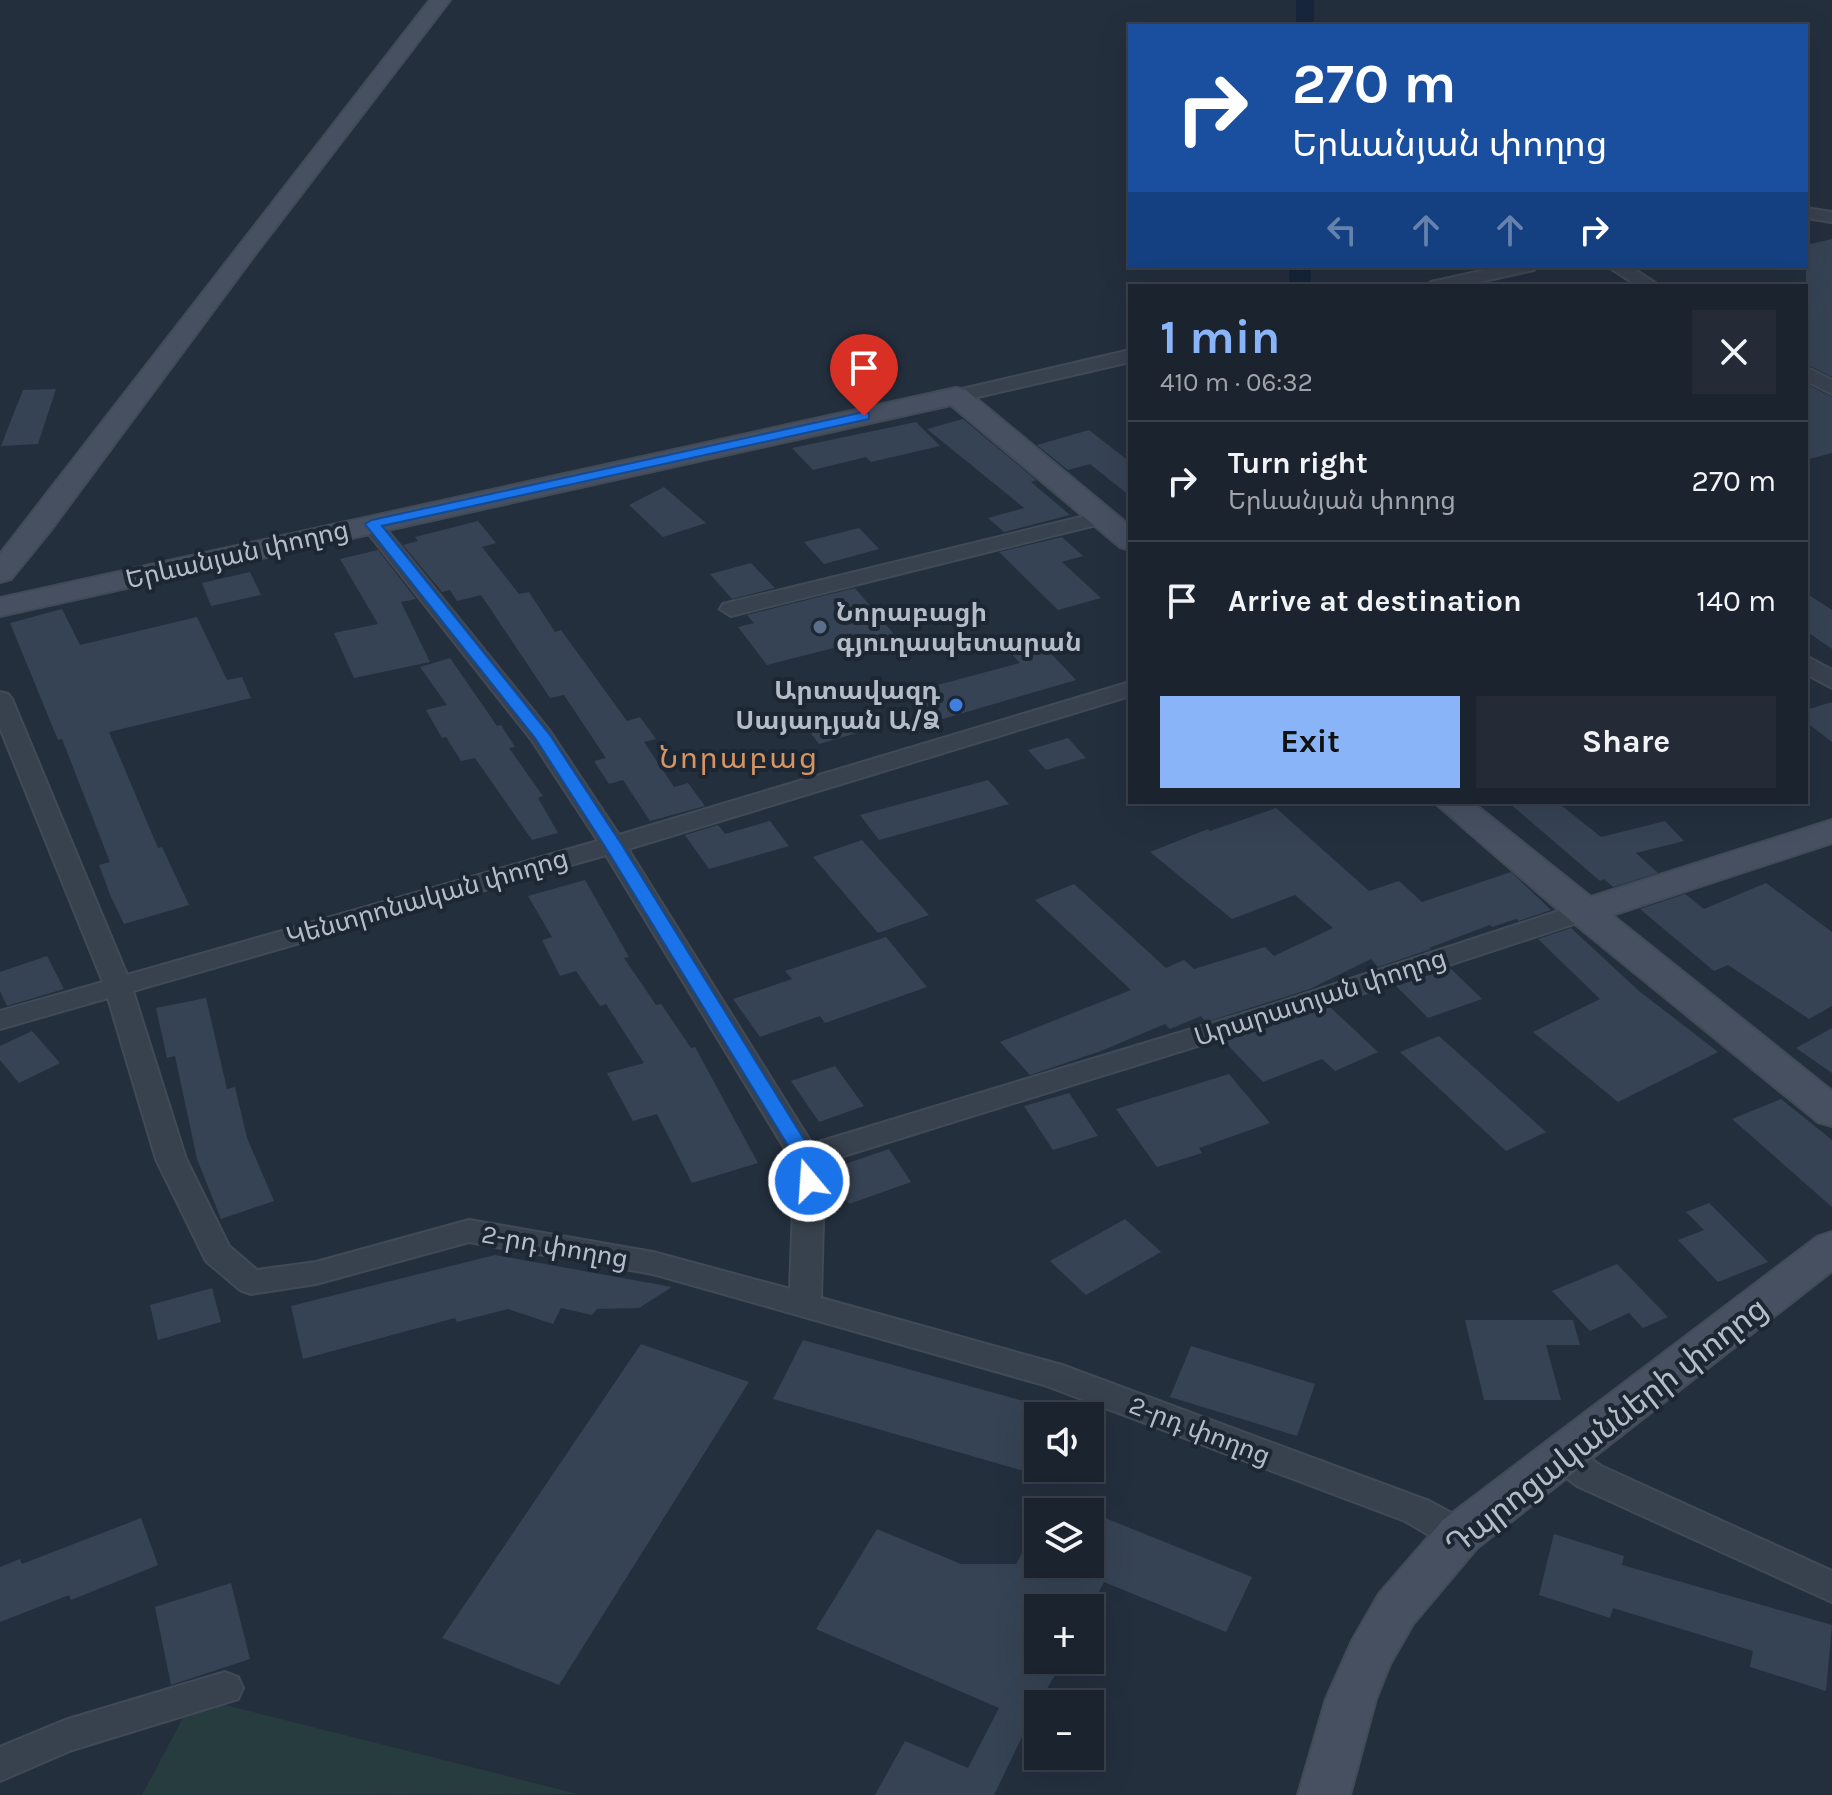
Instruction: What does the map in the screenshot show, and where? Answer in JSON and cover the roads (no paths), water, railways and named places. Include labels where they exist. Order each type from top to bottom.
[{"type":"main road","points":[[0,573],[440,0]]},
{"type":"main road","points":[[956,396],[1128,539]]},
{"type":"main road","name":"Երևանյան փողոց","points":[[0,607],[956,396]]},
{"type":"main road","points":[[1453,804],[1832,1112]]},
{"type":"main road","name":"Արարատյան փողոց","points":[[1583,912],[1832,831]]},
{"type":"main road","name":"Դպրոցականների փողոց","points":[[1324,1795],[1351,1699],[1369,1656],[1396,1609],[1460,1534],[1832,1248]]},
{"type":"street","points":[[1808,213],[1832,217]]},
{"type":"street","points":[[1446,284],[1519,268]]},
{"type":"street","points":[[1620,268],[1648,284]]},
{"type":"street","points":[[956,396],[1128,356]]},
{"type":"street","points":[[1808,374],[1832,388]]},
{"type":"street","points":[[731,609],[1101,518]]},
{"type":"street","points":[[372,524],[541,735],[613,845],[805,1157],[809,1181],[805,1304]]},
{"type":"street","points":[[1808,664],[1832,681]]},
{"type":"street","name":"Կենտրոնական փողոց","points":[[0,1020],[613,845],[1128,690]]},
{"type":"street","name":"2-րդ փողոց","points":[[0,699],[118,985],[171,1159],[217,1253],[251,1282],[316,1273],[469,1231],[653,1263],[1051,1374],[1417,1511],[1460,1534]]},
{"type":"street","name":"Արարատյան փողոց","points":[[805,1157],[1269,1015],[1583,912]]},
{"type":"street","points":[[1560,1455],[1589,1476],[1832,1587]]},
{"type":"street","points":[[0,1764],[65,1736],[225,1688]]},
{"type":"waterway","points":[[1305,0],[1305,24]]},
{"type":"waterway","points":[[1300,268],[1300,284]]},
{"type":"place","name":"Նորաբացի գյուղապետարան","points":[[820,627]]},
{"type":"place","name":"Արտավազդ Սայադյան Ա/Ձ","points":[[956,705]]},
{"type":"district","name":"Նորաբաց","points":[[739,758]]}]
